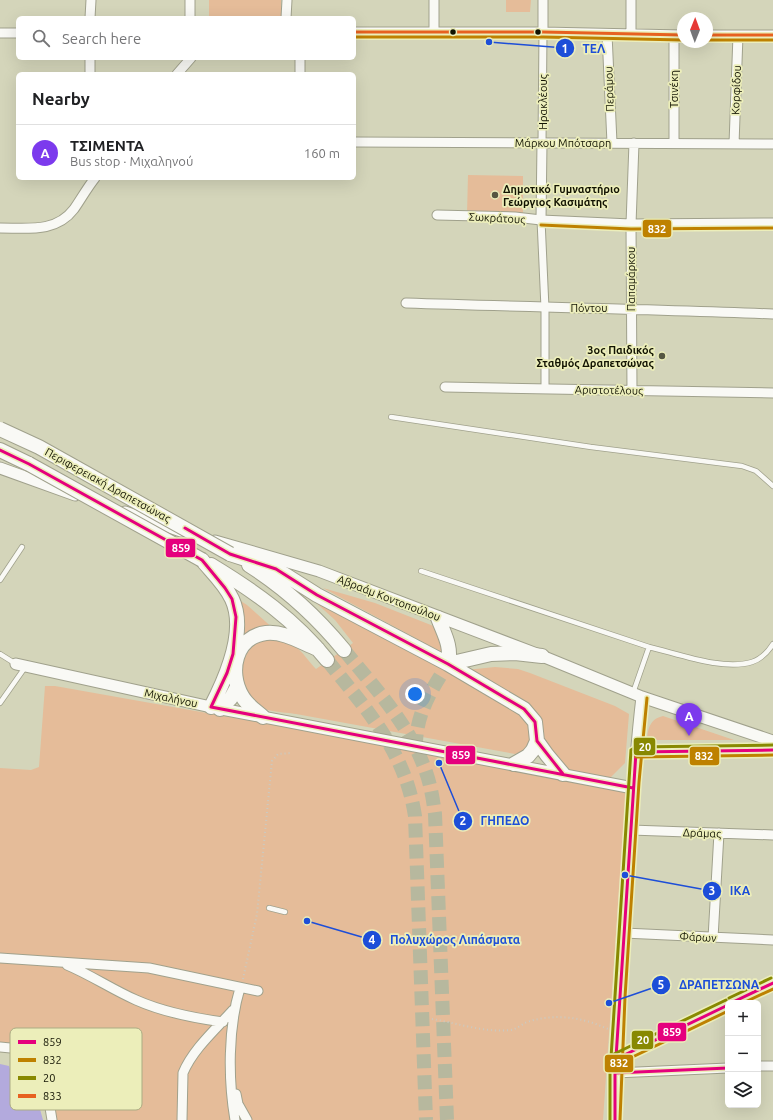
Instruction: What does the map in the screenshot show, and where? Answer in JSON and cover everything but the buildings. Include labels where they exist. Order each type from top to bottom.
[{"type":"main road","name":"Περιφερειακή Δραπετσώνας","points":[[0,429],[39,447],[230,554],[276,584],[303,606],[324,626],[344,650]]},
{"type":"main road","name":"Περιφερειακή Δραπετσώνας","points":[[0,450],[29,464],[244,585],[290,621],[328,660]]},
{"type":"main road","points":[[230,554],[276,569],[317,595],[448,664],[524,709],[535,722],[537,741],[563,774]]},
{"type":"main road","points":[[202,560],[232,599],[236,621],[233,654],[215,708]]},
{"type":"main road","points":[[438,618],[449,645],[450,651],[448,664]]},
{"type":"main road","points":[[263,717],[247,704],[237,687],[234,672],[236,659],[246,642],[257,636],[277,633],[318,649]]},
{"type":"main road","points":[[448,664],[491,654],[515,653],[542,656]]},
{"type":"main road","points":[[215,708],[231,698],[237,687]]},
{"type":"main road","points":[[514,764],[528,756],[533,750],[537,741]]},
{"type":"street","points":[[90,16],[91,0]]},
{"type":"street","points":[[190,0],[190,16]]},
{"type":"street","points":[[286,16],[287,0]]},
{"type":"street","points":[[434,0],[434,32]]},
{"type":"street","points":[[543,0],[543,32]]},
{"type":"street","points":[[631,0],[631,35]]},
{"type":"street","points":[[356,32],[543,32],[677,35]]},
{"type":"street","name":"Ηρακλέους","points":[[540,220],[543,32]]},
{"type":"street","points":[[0,33],[16,33]]},
{"type":"street","name":"Περάμου","points":[[607,34],[612,143]]},
{"type":"street","points":[[713,35],[773,36]]},
{"type":"street","name":"Κορφίδου","points":[[734,144],[738,36]]},
{"type":"street","name":"Τσινέκη","points":[[674,143],[678,48]]},
{"type":"street","points":[[90,60],[90,72]]},
{"type":"street","points":[[179,72],[181,60]]},
{"type":"street","points":[[179,72],[189,60]]},
{"type":"street","points":[[300,60],[300,72]]},
{"type":"street","name":"Μάρκου Μπότσαρη","points":[[356,142],[773,144]]},
{"type":"street","name":"Παπαμάρκου","points":[[632,391],[631,224],[634,143]]},
{"type":"street","points":[[0,228],[42,228],[56,225],[73,210],[91,180]]},
{"type":"street","name":"Σωκράτους","points":[[437,215],[515,217],[540,220],[631,224],[773,223]]},
{"type":"street","points":[[540,220],[545,308],[544,389]]},
{"type":"street","name":"Πόντου","points":[[406,303],[545,308],[631,308],[773,314]]},
{"type":"street","name":"Αριστοτέλους","points":[[445,387],[773,393]]},
{"type":"street","name":"Αβραάμ Κοντοπούλου","points":[[0,468],[172,529],[319,571],[438,618],[542,656],[638,695],[773,741]]},
{"type":"street","name":"Μιχαλήνου","points":[[21,665],[215,708],[514,764],[633,788]]},
{"type":"street","points":[[615,1120],[615,1073],[636,752],[638,695]]},
{"type":"street","points":[[636,752],[773,750]]},
{"type":"street","name":"Δράμας","points":[[631,830],[773,835]]},
{"type":"street","points":[[713,938],[719,833]]},
{"type":"street","name":"Φάρων","points":[[624,933],[773,940]]},
{"type":"street","points":[[0,958],[149,968],[258,991]]},
{"type":"street","points":[[62,963],[136,1000],[154,1007],[198,1019],[222,1022]]},
{"type":"street","points":[[737,1000],[773,983]]},
{"type":"street","points":[[235,1120],[231,1070],[233,1010],[240,988]]},
{"type":"street","points":[[616,1059],[725,1006]]},
{"type":"street","points":[[182,1120],[183,1073],[193,1056],[233,1010]]},
{"type":"street","points":[[0,1047],[10,1048]]},
{"type":"street","points":[[761,1066],[773,1066]]},
{"type":"street","points":[[615,1073],[725,1068]]},
{"type":"street","points":[[231,1070],[238,1104],[247,1120]]},
{"type":"street","points":[[50,1110],[52,1120]]},
{"type":"lane","points":[[390,418],[591,447],[742,466],[756,470],[773,486]]},
{"type":"lane","points":[[0,580],[22,547]]},
{"type":"lane","points":[[421,572],[649,647],[721,664],[737,665],[754,662],[765,654],[773,644]]},
{"type":"lane","points":[[638,695],[649,647]]},
{"type":"lane","points":[[0,654],[21,665],[0,704]]},
{"type":"lane","points":[[269,908],[285,912]]},
{"type":"path","points":[[240,988],[257,914],[272,761],[278,754],[291,753]]},
{"type":"path","points":[[432,1019],[492,1030],[512,1030],[527,1022],[550,1017],[570,1017],[589,1021],[618,1034]]},
{"type":"shaded area","points":[[209,0],[281,0],[281,16],[209,16]]},
{"type":"shaded area","points":[[506,0],[531,0],[530,12],[506,12]]},
{"type":"shaded area","name":"Δημοτικό Γυμναστήριο Γεώργιος Κασιμάτης","points":[[468,175],[523,176],[523,214],[467,214]]},
{"type":"shaded area","points":[[323,588],[375,603],[436,627],[443,647],[441,652]]},
{"type":"shaded area","points":[[233,596],[247,605],[276,631],[251,632],[242,635]]},
{"type":"shaded area","points":[[314,601],[512,706],[529,720],[531,736],[528,745],[521,752],[515,754],[274,711],[259,707],[254,703],[248,693],[243,681],[242,668],[245,657],[252,648],[261,641],[271,638],[283,639],[298,648],[316,669],[353,643],[335,620]]},
{"type":"shaded area","points":[[495,667],[518,669],[530,673],[615,706],[629,714],[625,763],[609,779],[571,772],[561,767],[546,750],[540,726],[466,670]]},
{"type":"shaded area","points":[[45,686],[55,686],[416,750],[626,791],[603,1120],[55,1120],[52,1110],[142,1110],[142,1028],[10,1028],[10,1050],[0,1049],[0,768],[31,770],[39,767]]},
{"type":"shaded area","points":[[663,716],[734,740],[647,740],[652,722]]},
{"type":"shaded area","points":[[0,1064],[9,1066],[10,1069],[10,1110],[40,1110],[43,1120],[0,1120]]},
{"type":"tunnel","points":[[344,650],[391,708],[411,738],[426,772],[431,788],[435,814],[447,1120]]},
{"type":"tunnel","points":[[327,660],[370,714],[393,751],[403,771],[415,816],[426,1120]]},
{"type":"tunnel","points":[[416,748],[416,736],[421,714],[430,694],[448,664]]},
{"type":"transit line","name":"833","points":[[356,32],[543,32],[677,35]]},
{"type":"transit line","name":"833","points":[[713,35],[773,35]]},
{"type":"transit line","name":"832","points":[[356,37],[543,37],[677,40]]},
{"type":"transit line","name":"832","points":[[713,40],[773,40]]},
{"type":"transit line","name":"832","points":[[541,225],[631,229],[773,228]]},
{"type":"transit line","name":"859","points":[[0,450],[29,464],[202,560],[225,588],[232,599],[236,617],[233,654],[227,673],[211,707],[633,788]]},
{"type":"transit line","name":"859","points":[[185,528],[230,554],[276,569],[317,595],[448,664],[524,709],[535,722],[537,741],[563,774]]},
{"type":"transit line","name":"832","points":[[620,1120],[625,997],[639,782],[647,698]]},
{"type":"transit line","name":"20","points":[[610,1120],[610,1073],[631,750],[636,747],[773,745]]},
{"type":"transit line","name":"859","points":[[615,1120],[615,1073],[636,752],[773,750]]},
{"type":"transit line","name":"832","points":[[636,757],[773,755]]},
{"type":"transit line","name":"20","points":[[729,998],[771,978]]},
{"type":"transit line","name":"859","points":[[737,1000],[773,983]]},
{"type":"transit line","name":"832","points":[[749,1000],[773,989]]},
{"type":"transit line","name":"20","points":[[614,1054],[725,1000]]},
{"type":"transit line","name":"859","points":[[616,1059],[725,1006]]},
{"type":"transit line","name":"832","points":[[618,1064],[725,1012]]},
{"type":"transit line","name":"859","points":[[615,1073],[725,1068]]},
{"type":"place","name":"ΤΕΛ","points":[[489,42]]},
{"type":"place","name":"Δημοτικό Γυμναστήριο Γεώργιος Κασιμάτης","points":[[495,195]]},
{"type":"place","name":"3ος Παιδικός Σταθμός Δραπετσώνας","points":[[662,356]]},
{"type":"place","name":"ΤΣΙΜΕΝΤΑ","points":[[689,736]]},
{"type":"place","name":"ΓΗΠΕΔΟ","points":[[439,763]]},
{"type":"place","name":"ΙΚΑ","points":[[625,875]]},
{"type":"place","name":"Πολυχώρος Λιπάσματα","points":[[307,921]]},
{"type":"place","name":"ΔΡΑΠΕΤΣΩΝΑ","points":[[609,1003]]}]
